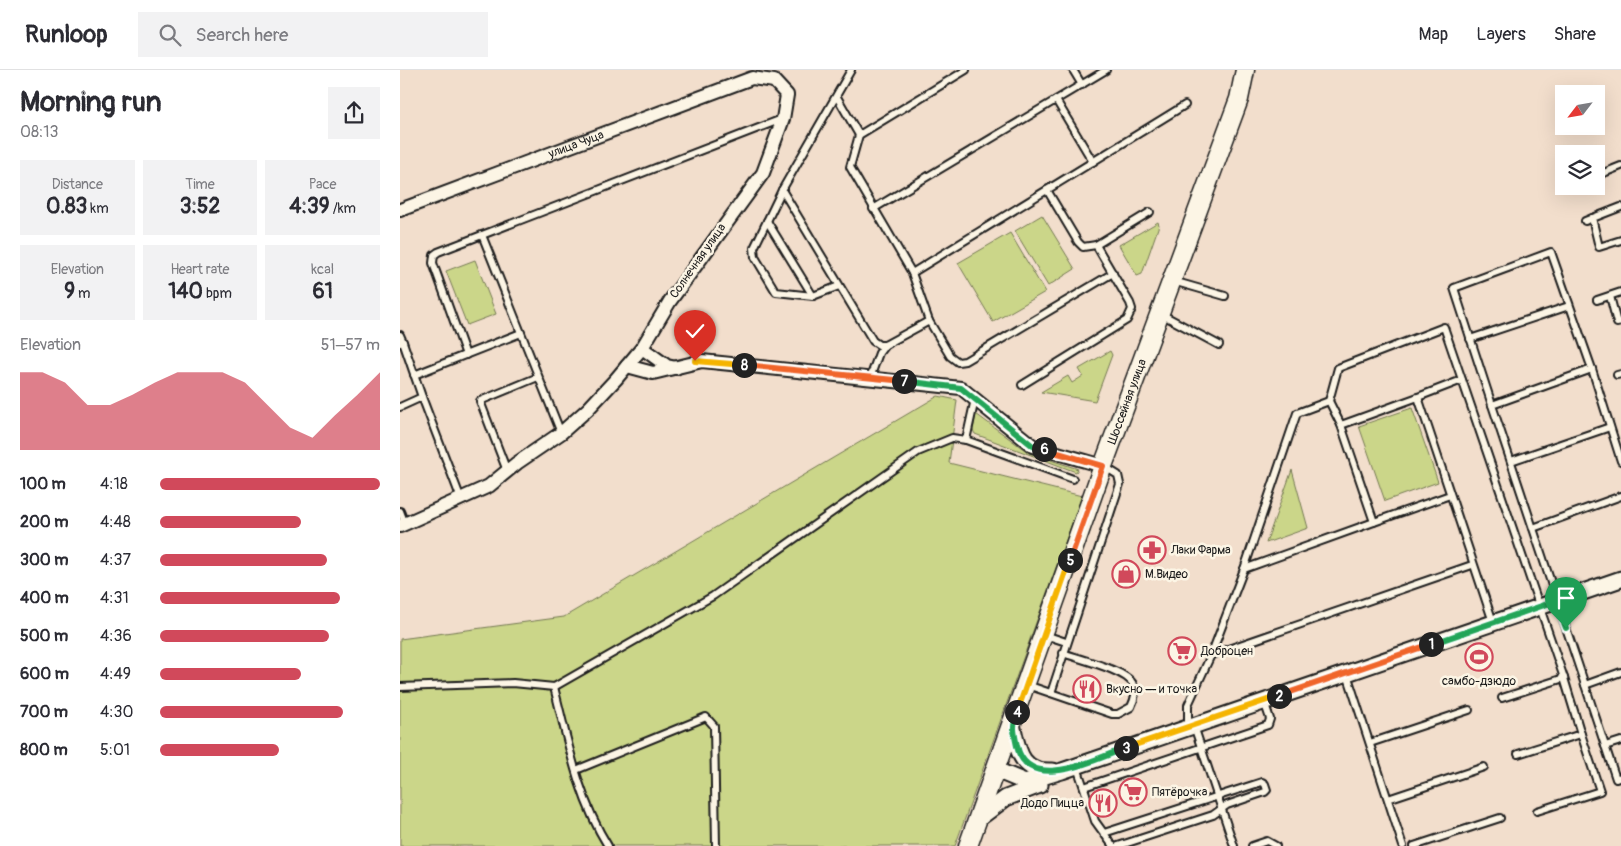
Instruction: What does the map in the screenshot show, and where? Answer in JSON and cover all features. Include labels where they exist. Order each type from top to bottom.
[{"type":"main road","name":"Шоссейная улица","points":[[968,846],[1103,466],[1239,99],[1246,70]]},
{"type":"street","name":"Солнечная улица","points":[[403,525],[462,500],[489,486],[506,471],[561,434],[588,409],[642,348],[670,301],[763,173],[783,119],[787,95],[774,81],[751,74]]},
{"type":"street","name":"улица Чуца","points":[[400,210],[751,74]]},
{"type":"street","points":[[642,348],[667,366],[676,368]]},
{"type":"street","points":[[627,366],[653,374],[702,361],[961,388],[1033,446],[1103,466]]},
{"type":"street","points":[[996,770],[1026,782],[1621,579]]},
{"type":"street","points":[[1012,724],[1019,754],[1025,763],[1039,770],[1062,770]]},
{"type":"street","points":[[978,819],[1006,798],[1043,784],[1062,770]]},
{"type":"lane","points":[[839,286],[813,296],[776,292],[755,257],[754,248],[782,190],[851,70]]},
{"type":"lane","points":[[966,70],[859,135],[850,167],[912,273],[929,321],[950,356],[958,362],[965,361],[1113,273]]},
{"type":"lane","points":[[1073,70],[1082,85]]},
{"type":"lane","points":[[874,209],[1106,70]]},
{"type":"lane","points":[[837,97],[859,135]]},
{"type":"lane","points":[[1056,100],[1093,162]]},
{"type":"lane","points":[[912,273],[1185,105]]},
{"type":"lane","points":[[466,355],[433,258],[438,252],[783,119]]},
{"type":"lane","points":[[1605,172],[1621,166]]},
{"type":"lane","points":[[782,190],[873,341],[885,346]]},
{"type":"lane","points":[[1047,190],[1078,242],[1083,247],[1096,245],[1150,212]]},
{"type":"lane","points":[[1621,207],[1589,219],[1600,247],[1621,240]]},
{"type":"lane","points":[[767,222],[813,296]]},
{"type":"lane","points":[[482,235],[561,434]]},
{"type":"lane","points":[[1022,385],[1127,320],[1132,309],[1130,302],[1096,245]]},
{"type":"lane","points":[[1621,461],[1592,369],[1550,252],[1454,288],[1616,779],[1621,777]]},
{"type":"lane","points":[[1172,281],[1225,296]]},
{"type":"lane","points":[[1597,300],[1621,292]]},
{"type":"lane","points":[[1610,296],[1617,323],[1621,322]]},
{"type":"lane","points":[[1470,339],[1569,306]]},
{"type":"lane","points":[[1160,314],[1219,345]]},
{"type":"lane","points":[[870,378],[879,353],[885,346],[929,321]]},
{"type":"lane","points":[[1374,522],[1341,424],[1328,401],[1338,368],[1444,328],[1540,606],[1600,791],[1537,811]]},
{"type":"lane","points":[[414,375],[521,333]]},
{"type":"lane","points":[[400,335],[401,343],[462,500]]},
{"type":"lane","points":[[1492,405],[1592,369]]},
{"type":"lane","points":[[506,471],[480,401],[538,377]]},
{"type":"lane","points":[[1341,424],[1418,398],[1462,380]]},
{"type":"lane","points":[[400,406],[422,397]]},
{"type":"lane","points":[[966,440],[975,398]]},
{"type":"lane","points":[[1418,398],[1493,622]]},
{"type":"lane","points":[[1234,846],[1201,748],[1191,725],[1188,705],[1211,655],[1244,568],[1297,413],[1328,401]]},
{"type":"lane","points":[[1511,461],[1610,427]]},
{"type":"lane","points":[[400,687],[513,683],[554,687],[713,596],[918,452],[952,438],[966,440],[1073,479]]},
{"type":"lane","points":[[1051,693],[1066,642],[1120,484],[1118,475],[1114,470],[1103,466]]},
{"type":"lane","points":[[1244,568],[1450,495]]},
{"type":"lane","points":[[1533,528],[1621,496]]},
{"type":"lane","points":[[400,511],[403,525]]},
{"type":"lane","points":[[1211,655],[1472,564]]},
{"type":"lane","points":[[1044,635],[1066,642]]},
{"type":"lane","points":[[1033,687],[1112,714],[1125,712],[1131,707],[1135,699],[1134,685],[1126,676],[1063,653]]},
{"type":"lane","points":[[1585,685],[1621,672]]},
{"type":"lane","points":[[1346,673],[1403,846]]},
{"type":"lane","points":[[1502,698],[1564,678]]},
{"type":"lane","points":[[554,687],[592,822],[608,846]]},
{"type":"lane","points":[[1084,786],[1270,724],[1264,701]]},
{"type":"lane","points":[[1370,743],[1469,710]]},
{"type":"lane","points":[[576,770],[706,718],[714,726],[716,846]]},
{"type":"lane","points":[[1518,754],[1581,734]]},
{"type":"lane","points":[[1605,746],[1621,741]]},
{"type":"lane","points":[[1077,765],[1095,821],[1113,846]]},
{"type":"lane","points":[[1388,799],[1484,766]]},
{"type":"lane","points":[[1104,834],[1262,782],[1267,789],[1265,792],[1227,805],[1213,815],[1118,846]]},
{"type":"lane","points":[[1414,846],[1500,818]]},
{"type":"lane","points":[[1252,846],[1267,841],[1276,846]]},
{"type":"green space","points":[[1042,215],[1075,269],[1048,286],[1015,231]]},
{"type":"green space","points":[[1158,222],[1159,225],[1142,274],[1137,276],[1119,245]]},
{"type":"green space","points":[[1010,233],[1045,292],[993,322],[958,263]]},
{"type":"green space","points":[[475,260],[496,314],[467,325],[446,271]]},
{"type":"green space","points":[[1110,351],[1112,355],[1095,401],[1041,392],[1068,376],[1072,383],[1083,376],[1079,369]]},
{"type":"green space","points":[[938,396],[957,400],[949,463],[1082,496],[955,846],[400,846],[400,639],[564,617]]},
{"type":"green space","points":[[1412,408],[1438,482],[1385,501],[1359,426]]},
{"type":"green space","points":[[976,414],[1029,453],[1078,469],[1076,472],[975,434],[973,430]]},
{"type":"green space","points":[[1292,470],[1308,528],[1266,543]]},
{"type":"place","name":"Лаки Фарма","points":[[1152,550]]},
{"type":"place","name":"М.Видео","points":[[1126,574]]},
{"type":"place","name":"Доброцен","points":[[1182,651]]},
{"type":"place","name":"самбо-дзюдо","points":[[1479,657]]},
{"type":"place","name":"Вкусно — и точка","points":[[1087,689]]},
{"type":"place","name":"Пятёрочка","points":[[1133,792]]},
{"type":"place","name":"Додо Пицца","points":[[1103,803]]},
{"type":"route","points":[[695,361],[961,388],[1033,446],[1103,466],[1012,724],[1019,754],[1025,763],[1032,768],[1048,771],[1062,770],[1556,601],[1566,628]]}]
